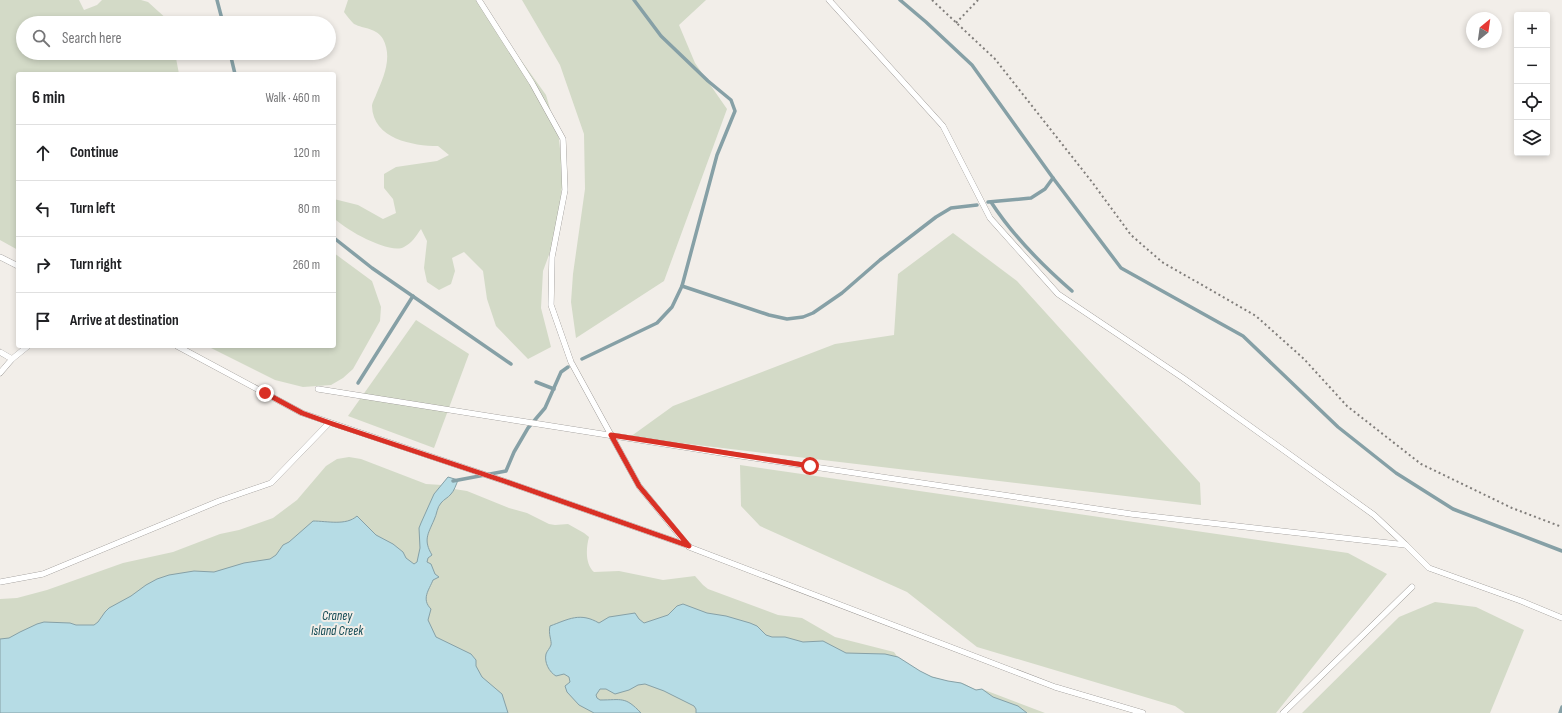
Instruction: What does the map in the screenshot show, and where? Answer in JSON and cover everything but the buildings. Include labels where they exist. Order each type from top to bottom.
[{"type":"lane","points":[[480,0],[532,83],[563,139],[565,190],[552,257],[551,305],[571,362],[639,486],[689,546]]},
{"type":"lane","points":[[829,0],[943,126],[990,218],[1058,294],[1183,378],[1374,515],[1429,568],[1521,601],[1562,618]]},
{"type":"lane","points":[[0,256],[16,265]]},
{"type":"lane","points":[[0,373],[12,359],[26,348]]},
{"type":"lane","points":[[181,348],[302,413],[504,481],[689,546],[1055,687],[1143,713]]},
{"type":"lane","points":[[0,352],[12,359]]},
{"type":"lane","points":[[318,389],[1131,514],[1406,546]]},
{"type":"lane","points":[[0,582],[43,574],[219,501],[270,483],[330,423]]},
{"type":"lane","points":[[1283,713],[1412,587]]},
{"type":"path","points":[[932,0],[995,59],[1092,182],[1131,235],[1162,262],[1256,316],[1304,359],[1347,406],[1421,464],[1512,508],[1562,527]]},
{"type":"path","points":[[956,23],[978,0]]},
{"type":"green space","points":[[0,0],[79,0],[84,10],[97,5],[102,0],[141,0],[148,2],[163,16],[16,16],[16,60],[176,60],[179,72],[16,72],[16,249],[0,240]]},
{"type":"green space","points":[[348,0],[478,0],[546,95],[559,139],[563,178],[557,233],[543,271],[541,308],[551,347],[528,359],[496,326],[487,299],[483,271],[464,252],[452,258],[455,271],[451,284],[439,290],[427,282],[424,268],[427,241],[421,229],[412,241],[404,247],[397,249],[368,240],[336,220],[336,200],[358,205],[383,219],[396,213],[393,199],[384,188],[384,174],[396,167],[437,161],[449,155],[438,146],[428,146],[406,142],[396,138],[379,126],[374,117],[372,106],[386,68],[386,46],[380,35],[370,29],[354,24],[344,12]]},
{"type":"green space","points":[[522,0],[706,0],[679,25],[695,63],[727,109],[664,281],[576,338],[571,302],[573,274],[585,189],[584,134],[560,65]]},
{"type":"green space","points":[[953,233],[1017,281],[1200,483],[1201,505],[630,437],[673,406],[835,344],[894,335],[898,274]]},
{"type":"green space","points":[[336,254],[372,281],[381,307],[380,321],[353,369],[343,378],[331,385],[303,387],[275,380],[211,348],[336,348]]},
{"type":"green space","points":[[416,320],[469,354],[434,448],[348,416]]},
{"type":"green space","points":[[349,457],[361,459],[426,484],[442,485],[448,477],[458,480],[454,489],[467,491],[509,508],[527,513],[549,524],[568,524],[589,537],[587,556],[589,565],[594,572],[619,571],[663,580],[695,576],[708,589],[778,615],[802,618],[835,637],[894,652],[904,663],[917,671],[946,681],[962,683],[977,690],[982,689],[1045,713],[408,713],[0,687],[0,599],[17,598],[47,590],[123,563],[173,552],[220,534],[239,530],[273,518],[297,500],[326,466],[337,459]]},
{"type":"green space","points":[[740,465],[1348,553],[1387,574],[1276,713],[1185,713],[1175,706],[977,647],[907,592],[760,526],[741,506]]},
{"type":"green space","points":[[1435,602],[1476,607],[1524,630],[1490,713],[1302,713],[1399,617]]},
{"type":"water","name":"Craney Island Creek","points":[[448,477],[458,480],[452,493],[439,506],[427,537],[429,550],[432,555],[428,558],[427,562],[431,564],[435,574],[439,577],[433,580],[427,594],[427,602],[431,609],[428,620],[436,637],[471,654],[476,660],[476,666],[482,677],[502,694],[508,713],[0,713],[0,639],[9,638],[44,622],[94,625],[109,608],[131,596],[146,585],[169,575],[194,571],[214,572],[244,563],[270,559],[276,555],[283,545],[289,542],[313,521],[342,522],[353,519],[357,516],[376,535],[393,544],[414,564],[417,562],[420,548],[419,528],[434,494]]},
{"type":"water","points":[[683,604],[707,613],[726,616],[750,623],[757,626],[766,635],[772,637],[785,637],[803,642],[823,641],[846,653],[885,654],[898,657],[932,677],[961,683],[976,690],[982,689],[993,697],[1018,706],[1027,713],[696,713],[694,706],[664,691],[645,684],[638,685],[629,690],[615,694],[606,689],[600,689],[596,695],[600,700],[627,701],[641,713],[594,713],[579,705],[567,692],[565,686],[570,682],[569,677],[564,674],[556,676],[551,672],[548,666],[546,653],[551,645],[549,632],[550,626],[580,617],[599,623],[609,617],[635,613],[644,623],[668,615],[677,606]]},
{"type":"waterway","points":[[217,0],[221,16]]},
{"type":"waterway","points":[[582,359],[657,323],[672,307],[682,286],[717,155],[735,111],[731,100],[708,81],[661,36],[634,0]]},
{"type":"waterway","points":[[900,0],[972,65],[1053,178],[1121,268],[1243,336],[1338,427],[1396,473],[1453,509],[1562,551]]},
{"type":"waterway","points":[[232,60],[235,72]]},
{"type":"waterway","points":[[988,202],[1031,198],[1045,189],[1053,178]]},
{"type":"waterway","points":[[991,202],[1028,250],[1072,291]]},
{"type":"waterway","points":[[682,286],[769,315],[787,319],[803,317],[813,313],[842,293],[880,260],[936,217],[951,208],[977,205]]},
{"type":"waterway","points":[[336,240],[372,268],[511,364]]},
{"type":"waterway","points":[[358,383],[413,296]]},
{"type":"waterway","points":[[453,481],[506,471],[514,452],[528,428],[545,408],[561,372],[568,367]]},
{"type":"waterway","points":[[536,382],[554,389]]},
{"type":"waterway","points":[[1560,713],[1562,707]]},
{"type":"route","points":[[265,393],[302,413],[504,481],[689,546],[639,486],[611,435],[810,466]]}]
